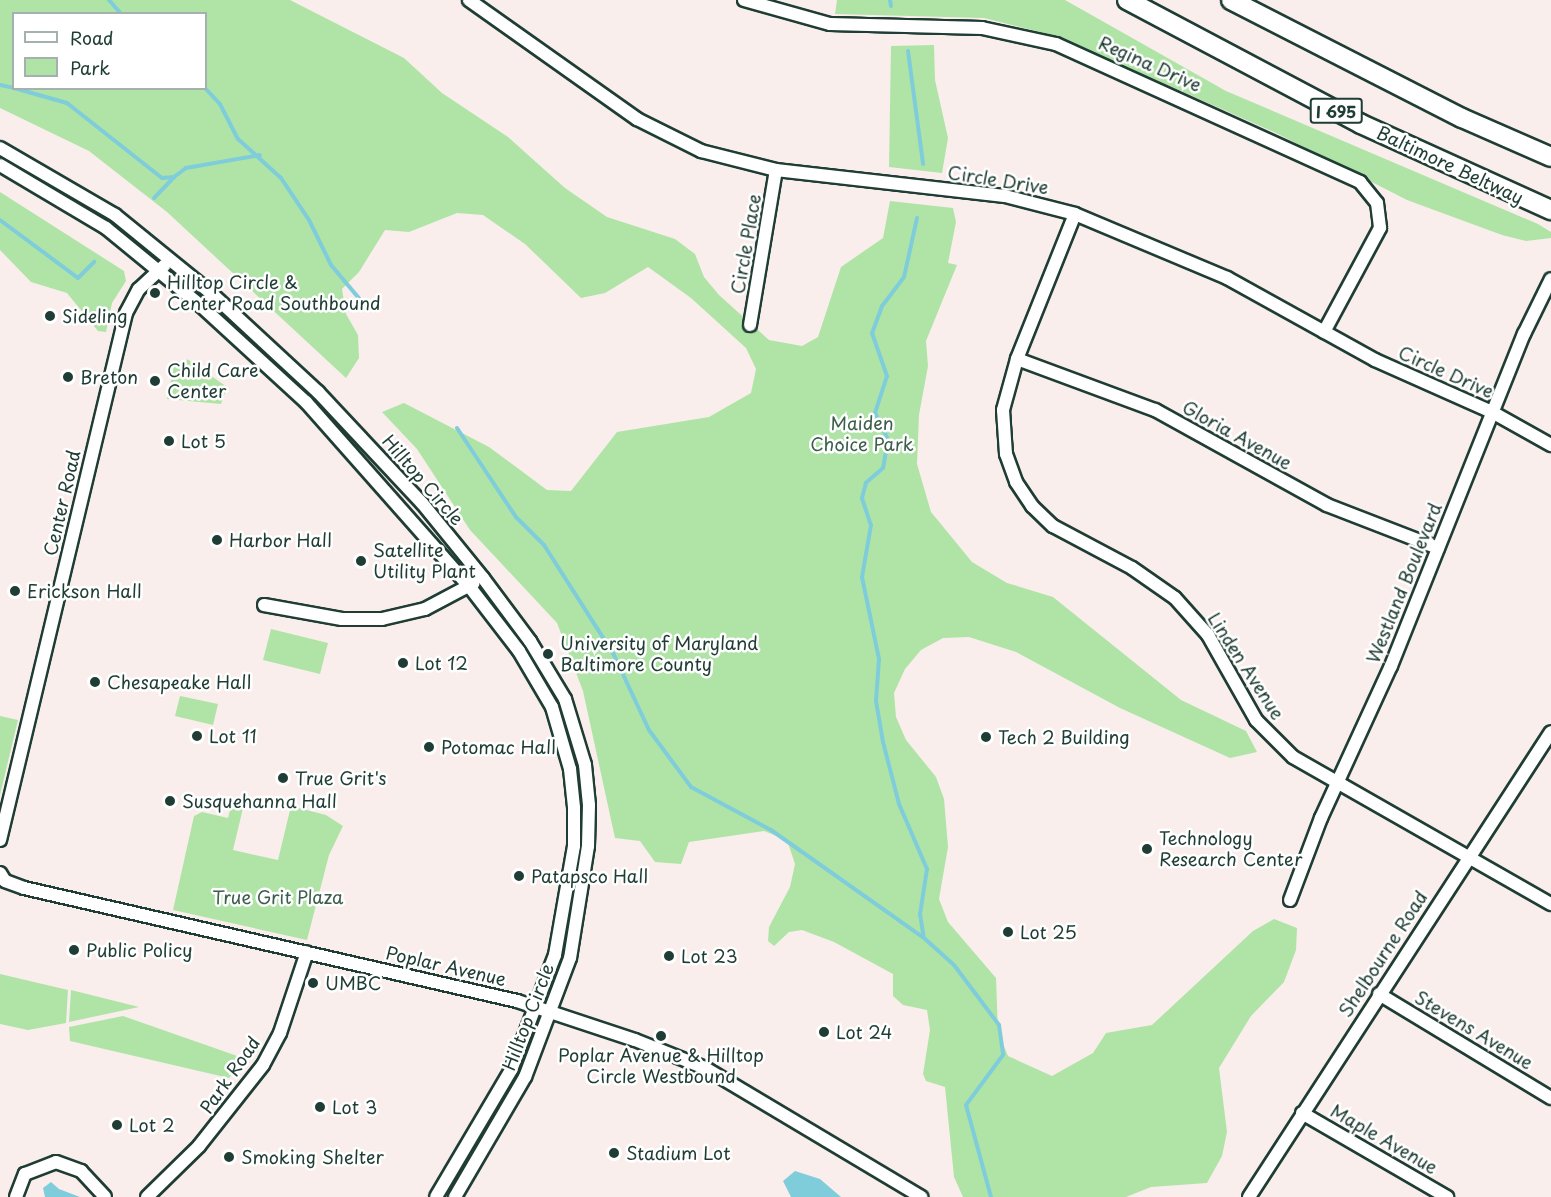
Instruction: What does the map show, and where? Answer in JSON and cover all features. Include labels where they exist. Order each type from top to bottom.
[{"type":"highway","name":"Baltimore Beltway","points":[[1127,0],[1361,124],[1551,210]]},
{"type":"highway","name":"I 695","points":[[1231,0],[1462,118],[1551,157]]},
{"type":"street","name":"Circle Drive","points":[[469,0],[637,119],[701,151],[776,170],[1005,196],[1075,214],[1227,278],[1324,332],[1492,412],[1551,445]]},
{"type":"street","name":"Regina Drive","points":[[744,0],[830,24],[982,28],[1056,44],[1360,182],[1377,203],[1380,228],[1324,332]]},
{"type":"street","name":"Hilltop Circle","points":[[0,148],[72,186],[170,259],[318,392],[422,503],[483,578],[550,672],[565,699],[585,765],[588,846],[583,890],[554,1011],[525,1077],[455,1197]]},
{"type":"street","name":"Hilltop Circle","points":[[0,165],[56,194],[159,270],[306,402],[469,586],[538,681],[552,707],[570,769],[574,846],[555,955],[539,1007],[506,1079],[436,1197]]},
{"type":"street","name":"Circle Place","points":[[750,325],[776,170]]},
{"type":"street","name":"Linden Avenue","points":[[1075,214],[1006,389],[1003,430],[1016,482],[1032,506],[1060,531],[1132,568],[1175,598],[1208,635],[1240,695],[1272,738],[1338,784],[1469,855],[1551,904]]},
{"type":"street","name":"Center Road","points":[[0,840],[126,313],[139,289],[170,259]]},
{"type":"street","name":"Westland Boulevard","points":[[1290,900],[1438,549],[1492,412],[1551,279]]},
{"type":"street","name":"Gloria Avenue","points":[[1017,359],[1155,410],[1327,505],[1438,549]]},
{"type":"street","points":[[264,605],[342,619],[382,619],[425,609],[483,578]]},
{"type":"street","name":"Shelbourne Road","points":[[1249,1197],[1551,732]]},
{"type":"street","name":"Poplar Avenue","points":[[0,874],[24,888],[554,1011],[705,1068],[921,1197]]},
{"type":"street","name":"Park Road","points":[[147,1197],[199,1146],[263,1065],[280,1033],[307,952]]},
{"type":"street","name":"Stevens Avenue","points":[[1379,994],[1551,1098]]},
{"type":"street","name":"Maple Avenue","points":[[1302,1113],[1447,1197]]},
{"type":"street","points":[[16,1196],[25,1174],[56,1162],[81,1171],[105,1197]]},
{"type":"green space","name":"Maiden Choice Park","points":[[0,0],[290,0],[404,58],[442,93],[508,137],[565,188],[607,217],[675,239],[695,254],[704,277],[719,295],[769,340],[802,346],[818,337],[841,267],[883,238],[890,201],[953,208],[956,222],[948,263],[957,265],[926,341],[928,366],[919,415],[917,464],[931,512],[972,562],[1007,583],[1053,597],[1181,700],[1246,731],[1257,752],[1230,758],[1120,708],[1016,652],[969,637],[943,638],[921,650],[905,669],[894,693],[896,717],[906,740],[936,777],[944,799],[948,847],[939,899],[948,922],[996,978],[998,1032],[1008,1056],[1052,1076],[1093,1053],[1106,1033],[1152,1025],[1253,931],[1274,919],[1297,928],[1296,950],[1284,982],[1251,1016],[1219,1068],[1227,1132],[1222,1156],[1207,1183],[1151,1187],[1126,1197],[963,1197],[954,1177],[945,1087],[926,1081],[923,1074],[930,1030],[927,1010],[903,1005],[893,996],[893,974],[834,942],[802,930],[789,932],[774,946],[768,941],[769,927],[790,887],[795,864],[787,840],[764,831],[689,842],[681,864],[655,862],[640,841],[615,838],[583,691],[557,623],[470,530],[417,449],[382,412],[404,403],[489,447],[547,490],[571,491],[617,432],[709,417],[751,393],[756,369],[746,348],[691,298],[648,267],[605,293],[581,298],[525,244],[483,215],[457,213],[409,232],[385,230],[359,272],[342,289],[346,314],[358,335],[359,358],[346,378],[167,212],[89,151],[0,108]]},
{"type":"green space","points":[[837,0],[1065,0],[1226,91],[1538,224],[1551,232],[1551,238],[1526,241],[1502,235],[1407,200],[1276,133],[1059,37],[984,18],[835,14]]},
{"type":"green space","points":[[934,45],[935,80],[948,138],[942,173],[889,167],[891,46]]},
{"type":"green space","points":[[0,192],[124,271],[126,281],[112,303],[106,332],[98,331],[67,293],[31,282],[0,250]]},
{"type":"green space","points":[[187,359],[227,387],[221,404],[167,399],[175,361],[186,363]]},
{"type":"green space","points":[[271,629],[328,643],[320,674],[263,660]]},
{"type":"green space","points":[[180,696],[218,704],[213,725],[175,716]]},
{"type":"green space","points":[[0,716],[18,720],[0,795]]},
{"type":"green space","name":"True Grit Plaza","points":[[238,803],[244,804],[233,850],[255,855],[278,860],[291,806],[326,815],[343,826],[329,855],[307,940],[173,910],[194,816],[202,812],[228,818],[231,806],[237,807]]},
{"type":"green space","points":[[0,974],[68,990],[66,1023],[28,1030],[0,1024]]},
{"type":"green space","points":[[71,990],[139,1007],[69,1022]]},
{"type":"green space","points":[[123,1016],[244,1060],[229,1078],[70,1041],[69,1027]]},
{"type":"water","points":[[795,1171],[820,1179],[841,1197],[791,1197],[783,1181]]},
{"type":"water","points":[[51,1182],[59,1189],[80,1197],[45,1197],[43,1188]]},
{"type":"waterway","points":[[109,0],[119,12]]},
{"type":"waterway","points":[[890,0],[891,6]]},
{"type":"waterway","points":[[908,51],[923,164]]},
{"type":"waterway","points":[[0,85],[12,88]]},
{"type":"waterway","points":[[21,90],[67,103],[162,178],[174,177],[186,168],[260,155]]},
{"type":"waterway","points":[[207,90],[220,104],[238,139],[281,178],[309,220],[331,265],[368,309]]},
{"type":"waterway","points":[[154,198],[174,177]]},
{"type":"waterway","points":[[917,218],[904,277],[882,306],[872,333],[887,376],[875,413],[888,440],[883,468],[866,483],[862,498],[871,525],[862,577],[879,659],[876,701],[883,742],[899,804],[927,869],[920,914],[924,938]]},
{"type":"waterway","points":[[0,220],[78,278],[94,262]]},
{"type":"waterway","points":[[457,428],[516,517],[544,545],[614,655],[649,730],[691,787],[771,830],[924,938],[954,965],[999,1025],[1003,1055],[966,1105],[991,1197]]},
{"type":"place","name":"Hilltop Circle & Center Road Southbound","points":[[155,293]]},
{"type":"place","name":"Sideling","points":[[50,316]]},
{"type":"place","name":"Breton","points":[[68,377]]},
{"type":"place","name":"Child Care Center","points":[[155,381]]},
{"type":"place","name":"Lot 5","points":[[169,441]]},
{"type":"place","name":"Harbor Hall","points":[[217,540]]},
{"type":"place","name":"Satellite Utility Plant","points":[[361,561]]},
{"type":"place","name":"Erickson Hall","points":[[15,591]]},
{"type":"place","name":"University of Maryland Baltimore County","points":[[548,654]]},
{"type":"place","name":"Lot 12","points":[[403,663]]},
{"type":"place","name":"Chesapeake Hall","points":[[95,682]]},
{"type":"place","name":"Lot 11","points":[[197,736]]},
{"type":"place","name":"Tech 2 Building","points":[[986,737]]},
{"type":"place","name":"Potomac Hall","points":[[429,747]]},
{"type":"place","name":"True Grit's","points":[[283,778]]},
{"type":"place","name":"Susquehanna Hall","points":[[170,801]]},
{"type":"place","name":"Technology Research Center","points":[[1147,849]]},
{"type":"place","name":"Patapsco Hall","points":[[519,876]]},
{"type":"place","name":"Lot 25","points":[[1008,932]]},
{"type":"place","name":"Public Policy","points":[[74,950]]},
{"type":"place","name":"Lot 23","points":[[669,956]]},
{"type":"place","name":"UMBC","points":[[313,983]]},
{"type":"place","name":"Lot 24","points":[[824,1032]]},
{"type":"place","name":"Poplar Avenue & Hilltop Circle Westbound","points":[[661,1036]]},
{"type":"place","name":"Lot 3","points":[[320,1107]]},
{"type":"place","name":"Lot 2","points":[[117,1125]]},
{"type":"place","name":"Stadium Lot","points":[[614,1153]]},
{"type":"place","name":"Smoking Shelter","points":[[229,1157]]}]
